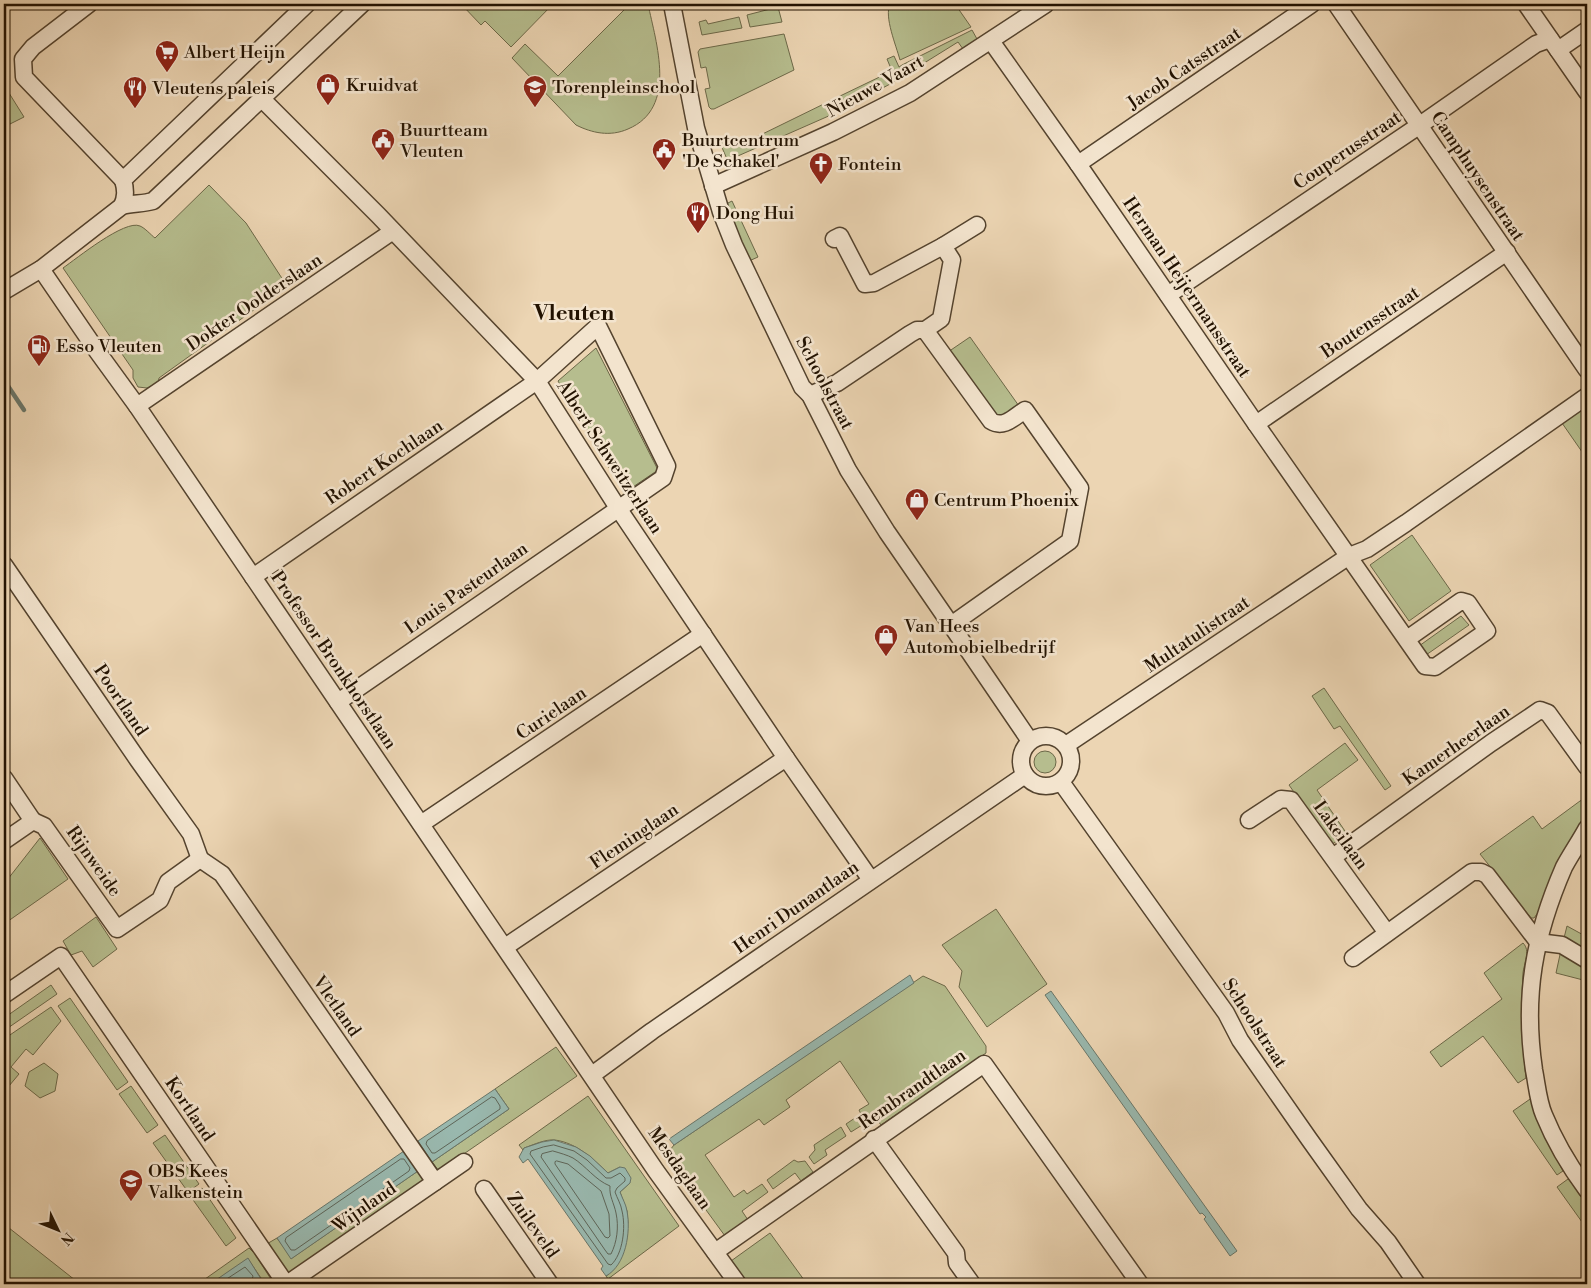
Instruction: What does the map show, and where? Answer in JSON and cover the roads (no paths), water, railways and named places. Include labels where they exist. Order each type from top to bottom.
[{"type":"street","points":[[89,4],[28,53],[23,59],[24,77],[122,180],[125,186],[122,206]]},
{"type":"street","points":[[122,180],[307,4]]},
{"type":"street","points":[[4,291],[41,269],[122,206],[144,204],[153,201],[362,4]]},
{"type":"street","name":"Schoolstraat","points":[[672,4],[696,128],[713,186],[734,245],[748,276],[802,387],[810,396],[848,470],[887,532],[1030,741]]},
{"type":"street","name":"Nieuwe Vaart","points":[[713,186],[833,132],[910,93],[1046,4]]},
{"type":"street","name":"Jacob Catsstraat","points":[[1078,164],[1312,4]]},
{"type":"street","name":"Camphuysenstraat","points":[[1336,4],[1587,370]]},
{"type":"street","points":[[1526,4],[1587,92]]},
{"type":"street","name":"Couperusstraat","points":[[1168,295],[1420,125],[1536,44],[1554,44],[1587,30]]},
{"type":"street","name":"Herman Heijermansstraat","points":[[991,40],[1349,556]]},
{"type":"street","name":"Albert Schweitzerlaan","points":[[262,99],[393,231],[537,381],[618,508],[786,758],[871,880]]},
{"type":"street","points":[[834,239],[840,236],[865,284],[874,283],[943,246],[977,225]]},
{"type":"street","name":"Dokter Oolderslaan","points":[[137,406],[393,231]]},
{"type":"street","points":[[810,396],[837,383],[910,334],[917,330],[925,330],[941,318],[952,260],[943,246]]},
{"type":"street","name":"Boutensstraat","points":[[1256,424],[1507,252]]},
{"type":"street","name":"Professor Bronkhorstlaan","points":[[41,269],[137,406],[592,1075]]},
{"type":"street","name":"Robert Kochlaan","points":[[253,577],[537,381],[598,326],[667,466],[663,478],[618,508]]},
{"type":"street","points":[[925,330],[991,421],[995,424],[1004,424],[1025,410],[1080,488],[1070,541],[952,625]]},
{"type":"street","name":"Multatulistraat","points":[[1066,745],[1349,556],[1367,549],[1587,396]]},
{"type":"street","name":"Louis Pasteurlaan","points":[[338,702],[618,508]]},
{"type":"street","points":[[1349,556],[1406,639],[1425,666],[1435,667],[1487,631],[1468,603],[1461,601],[1406,639]]},
{"type":"street","name":"Poortland","points":[[4,565],[191,834],[200,860]]},
{"type":"street","name":"Curielaan","points":[[421,824],[703,634]]},
{"type":"street","name":"Kamerheerlaan","points":[[1333,857],[1540,710],[1548,713],[1587,767]]},
{"type":"street","points":[[1053,736],[1066,745],[1072,760],[1071,768],[1062,782],[1046,787],[1030,781],[1021,766],[1021,757],[1024,748],[1030,741],[1037,737],[1053,736]]},
{"type":"street","name":"Fleminglaan","points":[[504,947],[786,758]]},
{"type":"street","name":"Henri Dunantlaan","points":[[592,1075],[652,1031],[1025,775]]},
{"type":"street","name":"Rijnweide","points":[[4,778],[33,821],[44,826],[117,929],[160,900],[168,882],[200,860]]},
{"type":"street","name":"Schoolstraat","points":[[1062,782],[1226,1013],[1240,1040],[1309,1139],[1359,1209],[1388,1242],[1417,1284]]},
{"type":"street","name":"Lakeilaan","points":[[1249,820],[1281,798],[1291,800],[1388,933]]},
{"type":"street","points":[[4,841],[33,821]]},
{"type":"street","points":[[1587,828],[1565,865],[1549,906],[1538,942],[1531,984],[1529,1021],[1536,1085],[1543,1113],[1558,1147],[1587,1190]]},
{"type":"street","name":"Vletland","points":[[200,860],[222,874],[435,1182]]},
{"type":"street","points":[[1353,958],[1472,872],[1481,872],[1488,875],[1538,942],[1562,945],[1587,960]]},
{"type":"street","name":"Kortland","points":[[4,996],[61,956],[286,1284]]},
{"type":"street","name":"Rembrandtlaan","points":[[716,1252],[874,1139],[984,1064],[1140,1284]]},
{"type":"street","name":"Mesdaglaan","points":[[592,1075],[656,1171],[738,1284]]},
{"type":"street","points":[[874,1139],[956,1253],[957,1263],[972,1284]]},
{"type":"street","name":"Wijnland","points":[[286,1284],[464,1162]]},
{"type":"street","name":"Zuileveld","points":[[484,1189],[550,1284]]},
{"type":"water","points":[[910,975],[914,983],[674,1145],[669,1139]]},
{"type":"water","points":[[1051,991],[1237,1251],[1230,1256],[1204,1219],[1206,1217],[1202,1213],[1200,1214],[1045,995]]},
{"type":"water","points":[[495,1089],[509,1109],[432,1162],[418,1141]]},
{"type":"water","points":[[554,1140],[576,1147],[590,1156],[608,1173],[620,1167],[625,1168],[631,1178],[630,1183],[620,1192],[626,1206],[628,1219],[626,1247],[618,1264],[606,1276],[601,1269],[603,1266],[528,1159],[523,1163],[519,1157],[524,1148]]},
{"type":"water","points":[[404,1151],[418,1171],[291,1259],[277,1238]]},
{"type":"water","points":[[248,1258],[261,1279],[254,1284],[210,1284]]},
{"type":"waterway","points":[[4,380],[24,410]]},
{"type":"place","name":"Albert Heijn","points":[[167,73]]},
{"type":"place","name":"Kruidvat","points":[[328,106]]},
{"type":"place","name":"Torenpleinschool","points":[[535,108]]},
{"type":"place","name":"Vleutens paleis","points":[[135,109]]},
{"type":"place","name":"Buurtteam Vleuten","points":[[383,161]]},
{"type":"place","name":"Buurtcentrum 'De Schakel'","points":[[664,171]]},
{"type":"place","name":"Fontein","points":[[821,185]]},
{"type":"place","name":"Dong Hui","points":[[698,234]]},
{"type":"place","name":"Esso Vleuten","points":[[39,367]]},
{"type":"place","name":"Centrum Phoenix","points":[[917,521]]},
{"type":"place","name":"Van Hees Automobielbedrijf","points":[[886,657]]},
{"type":"place","name":"OBS Kees Valkenstein","points":[[131,1202]]},
{"type":"district","name":"Vleuten","points":[[574,312]]}]
